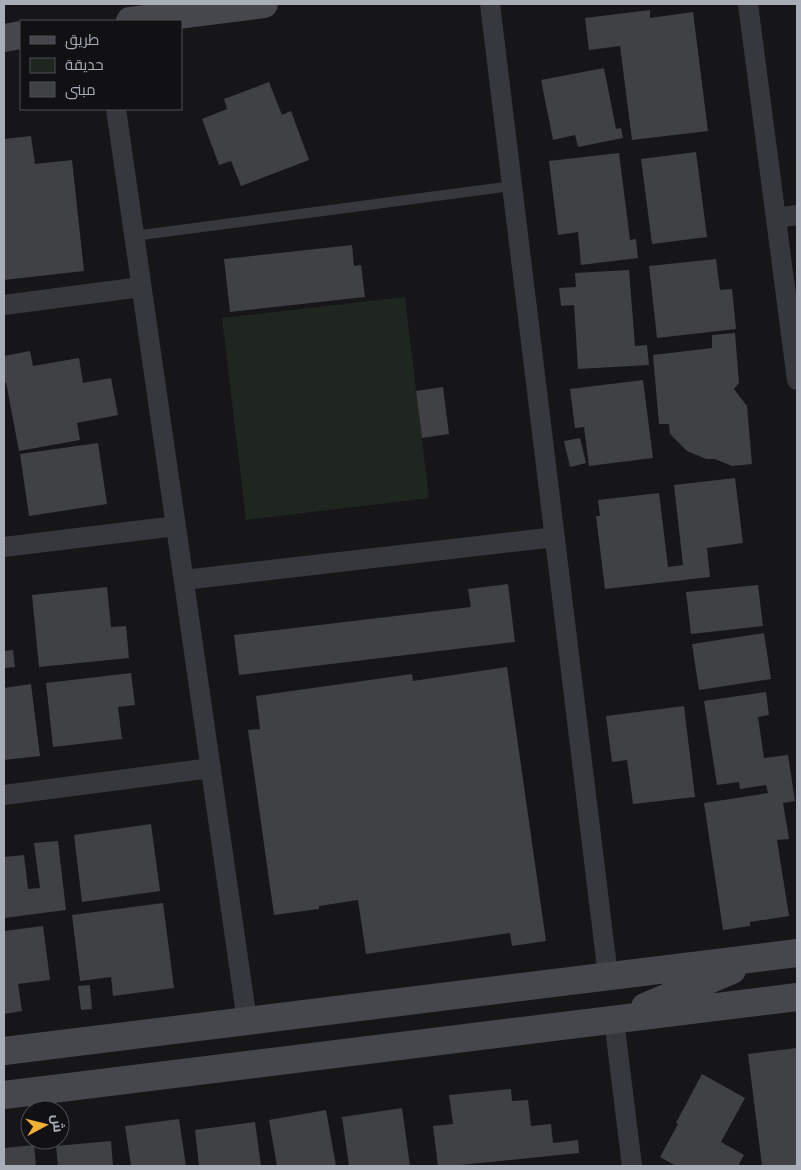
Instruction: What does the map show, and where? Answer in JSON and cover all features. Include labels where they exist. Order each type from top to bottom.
[{"type":"street","points":[[138,20],[264,4]]},
{"type":"street","points":[[490,4],[608,976]]},
{"type":"street","points":[[748,4],[797,380]]},
{"type":"street","points":[[4,38],[20,35]]},
{"type":"street","points":[[116,110],[247,1021]]},
{"type":"street","points":[[777,218],[797,215]]},
{"type":"street","points":[[4,304],[141,287]]},
{"type":"street","points":[[4,547],[176,526]]},
{"type":"street","points":[[184,580],[555,537]]},
{"type":"street","points":[[4,795],[211,768]]},
{"type":"street","points":[[4,1051],[797,953]]},
{"type":"street","points":[[614,1020],[761,957]]},
{"type":"street","points":[[4,1095],[797,998]]},
{"type":"street","points":[[614,1020],[632,1166]]},
{"type":"lane","points":[[134,236],[512,186]]},
{"type":"green space","points":[[405,297],[429,498],[246,520],[222,318]]},
{"type":"building","points":[[650,10],[650,18],[693,12],[708,131],[632,140],[620,46],[589,50],[585,18]]},
{"type":"building","points":[[604,68],[616,129],[621,128],[623,138],[578,147],[575,135],[553,140],[541,80]]},
{"type":"building","points":[[269,82],[282,115],[291,111],[309,160],[241,186],[231,161],[219,165],[202,119],[227,109],[224,99]]},
{"type":"building","points":[[31,136],[35,164],[72,160],[84,271],[4,280],[4,139]]},
{"type":"building","points":[[696,152],[707,237],[652,244],[641,159]]},
{"type":"building","points":[[619,153],[630,240],[636,239],[638,258],[581,265],[578,232],[558,235],[549,161]]},
{"type":"building","points":[[352,245],[354,266],[361,265],[365,297],[230,312],[224,259]]},
{"type":"building","points":[[716,259],[720,290],[732,289],[736,329],[657,338],[649,266]]},
{"type":"building","points":[[629,270],[635,346],[647,345],[649,365],[578,369],[574,305],[561,306],[559,288],[576,287],[575,273]]},
{"type":"building","points":[[735,333],[739,383],[734,389],[747,406],[752,464],[732,466],[715,459],[706,459],[687,451],[670,434],[669,424],[659,424],[653,355],[712,348],[712,335]]},
{"type":"building","points":[[30,351],[33,366],[79,358],[83,383],[111,378],[118,415],[77,423],[80,440],[19,451],[6,382],[4,383],[4,356]]},
{"type":"building","points":[[643,380],[653,458],[589,466],[584,427],[575,428],[570,389]]},
{"type":"building","points":[[443,387],[449,434],[422,438],[416,391]]},
{"type":"building","points":[[580,438],[586,463],[570,467],[564,441]]},
{"type":"building","points":[[98,443],[107,504],[29,516],[20,454]]},
{"type":"building","points":[[735,478],[743,543],[707,548],[710,577],[605,589],[596,516],[600,516],[598,500],[659,493],[668,567],[683,565],[674,485]]},
{"type":"building","points":[[508,584],[515,642],[239,675],[234,635],[471,607],[468,589]]},
{"type":"building","points":[[758,585],[763,626],[691,634],[686,592]]},
{"type":"building","points":[[107,587],[111,627],[126,626],[129,658],[39,667],[32,595]]},
{"type":"building","points":[[764,633],[771,679],[699,690],[692,644]]},
{"type":"building","points":[[13,650],[15,667],[4,668],[4,651]]},
{"type":"building","points":[[507,667],[546,941],[512,946],[510,933],[366,954],[358,900],[319,906],[319,909],[274,915],[248,730],[260,729],[256,696],[412,674],[413,681]]},
{"type":"building","points":[[131,673],[135,705],[118,707],[122,739],[53,747],[46,683]]},
{"type":"building","points":[[31,684],[40,756],[4,760],[4,688]]},
{"type":"building","points":[[766,692],[769,715],[758,717],[764,758],[788,755],[795,801],[783,803],[789,839],[777,840],[789,916],[750,922],[750,926],[723,930],[704,803],[768,793],[766,785],[740,789],[739,782],[717,785],[704,701]]},
{"type":"building","points":[[684,706],[695,797],[633,804],[627,760],[612,762],[606,716]]},
{"type":"building","points":[[151,824],[160,891],[82,902],[74,835]]},
{"type":"building","points":[[58,841],[66,910],[4,918],[4,857],[24,855],[28,889],[40,888],[34,843]]},
{"type":"building","points":[[163,903],[174,988],[113,996],[111,977],[80,981],[72,915]]},
{"type":"building","points":[[43,926],[50,980],[18,984],[22,1011],[4,1014],[4,931]]},
{"type":"building","points":[[90,985],[92,1009],[81,1010],[78,986]]},
{"type":"building","points":[[797,1048],[797,1166],[762,1166],[748,1054]]},
{"type":"building","points":[[702,1074],[745,1098],[721,1142],[744,1155],[738,1166],[676,1166],[660,1157]]},
{"type":"building","points":[[511,1089],[512,1101],[528,1100],[531,1126],[551,1124],[553,1143],[578,1140],[579,1153],[438,1166],[433,1126],[453,1124],[449,1095]]},
{"type":"building","points":[[402,1108],[410,1166],[349,1166],[342,1117]]},
{"type":"building","points":[[326,1110],[336,1166],[277,1166],[269,1120]]},
{"type":"building","points":[[179,1119],[186,1166],[131,1166],[125,1126]]},
{"type":"building","points":[[255,1122],[261,1166],[199,1166],[195,1130]]},
{"type":"building","points":[[111,1141],[113,1166],[58,1166],[56,1150],[70,1150],[70,1145]]},
{"type":"building","points":[[20,1146],[20,1150],[34,1150],[36,1166],[4,1166],[4,1148]]}]
